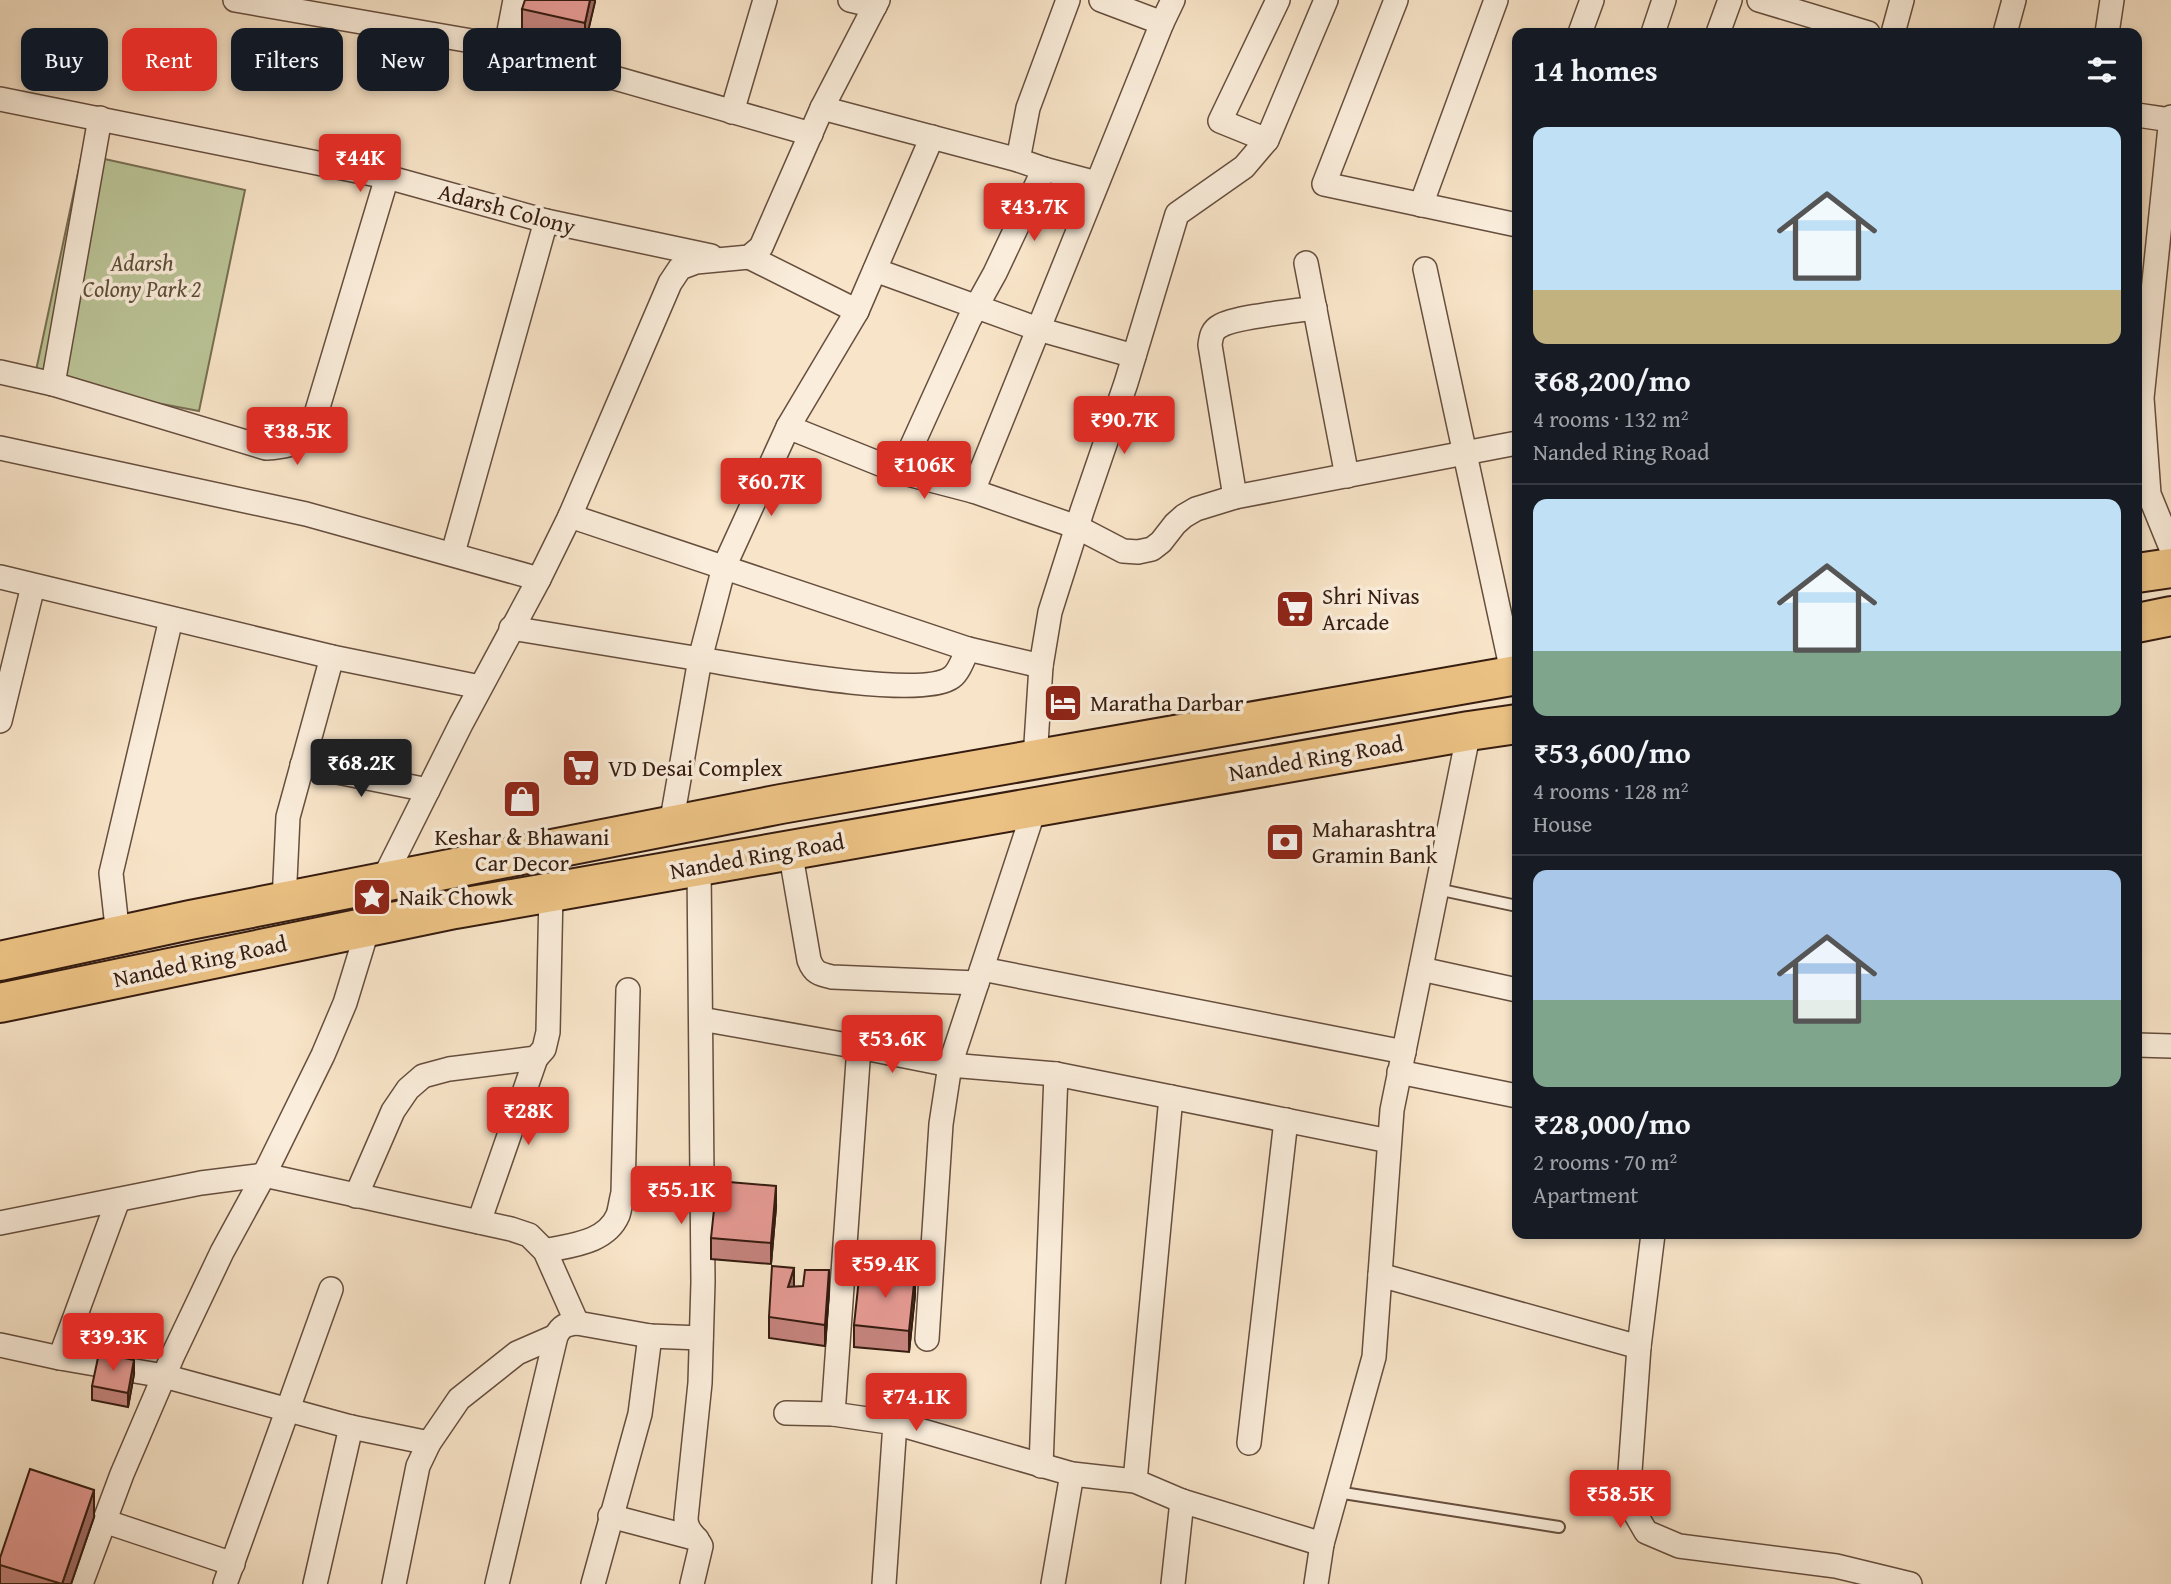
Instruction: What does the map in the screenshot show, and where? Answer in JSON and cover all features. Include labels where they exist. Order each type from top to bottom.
[{"type":"highway","points":[[2142,572],[2171,568]]},
{"type":"highway","points":[[2142,622],[2171,617]]},
{"type":"highway","points":[[0,961],[382,882],[781,804],[1512,676]]},
{"type":"highway","name":"Nanded Ring Road","points":[[0,1003],[455,909],[1512,725]]},
{"type":"street","points":[[235,0],[463,40]]},
{"type":"street","points":[[509,28],[514,0]]},
{"type":"street","points":[[732,112],[765,0]]},
{"type":"street","points":[[81,1584],[164,1376],[222,1252],[264,1175],[332,1034],[345,1003],[382,882],[570,516],[670,283],[680,268],[696,262],[737,258],[761,247],[822,108],[876,3],[850,0]]},
{"type":"street","points":[[1018,160],[1028,108],[1068,0]]},
{"type":"street","points":[[1101,0],[1162,23]]},
{"type":"street","points":[[973,491],[1173,0]]},
{"type":"street","points":[[1267,140],[1220,121],[1278,0]]},
{"type":"street","points":[[1396,0],[1324,184],[1421,205],[1512,218]]},
{"type":"street","points":[[1421,205],[1496,0]]},
{"type":"street","points":[[1582,28],[1592,0]]},
{"type":"street","points":[[1655,28],[1664,0]]},
{"type":"street","points":[[1720,28],[1730,0]]},
{"type":"street","points":[[1759,0],[1850,28]]},
{"type":"street","points":[[1894,28],[1902,0]]},
{"type":"street","points":[[2006,28],[2014,0]]},
{"type":"street","points":[[2108,28],[2112,0]]},
{"type":"street","points":[[1035,759],[1041,666],[1050,612],[1134,356],[1177,214],[1244,167],[1267,140],[1318,2]]},
{"type":"street","points":[[621,80],[811,134]]},
{"type":"street","name":"Adarsh Colony","points":[[0,99],[387,177],[546,221],[737,258],[857,311]]},
{"type":"street","points":[[822,108],[1097,183]]},
{"type":"street","points":[[2142,116],[2171,119],[2142,398],[2149,494],[2171,548]]},
{"type":"street","points":[[52,384],[100,118]]},
{"type":"street","points":[[671,825],[700,659],[724,567],[788,427],[857,311],[932,137]]},
{"type":"street","points":[[900,472],[976,307],[1044,169]]},
{"type":"street","points":[[0,372],[52,384],[266,448],[287,447],[299,443],[310,435],[387,177]]},
{"type":"street","points":[[453,553],[546,221]]},
{"type":"street","points":[[1306,263],[1347,476]]},
{"type":"street","points":[[1425,269],[1512,662]]},
{"type":"street","points":[[875,270],[1038,329],[1134,356]]},
{"type":"street","points":[[1236,497],[1210,345],[1212,333],[1219,326],[1233,321],[1315,308]]},
{"type":"street","points":[[788,427],[900,472],[973,491],[1077,527],[1123,551],[1138,552],[1152,549],[1175,524],[1196,509],[1236,497],[1512,444]]},
{"type":"street","points":[[0,448],[306,514],[539,579]]},
{"type":"street","points":[[570,516],[968,649],[1041,666]]},
{"type":"street","points":[[0,577],[332,657],[480,687]]},
{"type":"street","points":[[0,721],[33,586]]},
{"type":"street","points":[[118,936],[111,873],[171,619]]},
{"type":"street","points":[[511,628],[817,678],[918,687],[939,684],[954,676],[968,649]]},
{"type":"street","points":[[284,902],[288,817],[332,657]]},
{"type":"street","points":[[1316,1584],[1322,1544],[1374,1357],[1392,1110],[1469,731]]},
{"type":"street","points":[[302,765],[428,790]]},
{"type":"street","points":[[927,1339],[941,1124],[950,1065],[1035,807]]},
{"type":"street","points":[[790,850],[809,960],[818,974],[832,977],[979,976],[1401,1062],[1512,1095]]},
{"type":"street","points":[[692,1584],[701,1553],[697,1539],[688,1531],[686,1518],[700,1383],[701,1338],[703,1217],[699,866]]},
{"type":"street","points":[[479,1222],[536,1058],[544,1049],[548,1032],[551,892]]},
{"type":"street","points":[[1421,968],[1512,989]]},
{"type":"street","points":[[545,1251],[583,1243],[606,1232],[617,1216],[623,1194],[628,990]]},
{"type":"street","points":[[701,1019],[950,1065],[1056,1074],[1389,1141]]},
{"type":"street","points":[[2142,1045],[2171,1046]]},
{"type":"street","points":[[833,1415],[859,1047]]},
{"type":"street","points":[[356,1196],[393,1111],[408,1089],[423,1076],[449,1069],[536,1058]]},
{"type":"street","points":[[1041,1466],[1056,1074]]},
{"type":"street","points":[[1135,1481],[1171,1097]]},
{"type":"street","points":[[1249,1443],[1286,1120]]},
{"type":"street","points":[[0,1223],[201,1183],[264,1175],[529,1235],[545,1251],[577,1323]]},
{"type":"street","points":[[60,1358],[118,1200]]},
{"type":"street","points":[[1652,1239],[1639,1347],[1629,1485],[1635,1513],[1646,1532],[1679,1546],[1836,1566],[1910,1584]]},
{"type":"street","points":[[1380,1275],[1639,1347]]},
{"type":"street","points":[[104,1521],[229,1574],[331,1289]]},
{"type":"street","points":[[497,1584],[555,1336],[561,1328],[577,1323],[650,1336],[701,1338]]},
{"type":"street","points":[[394,1584],[418,1466],[429,1443],[459,1399],[517,1353],[555,1336]]},
{"type":"street","points":[[593,1584],[640,1414],[650,1336]]},
{"type":"street","points":[[0,1345],[164,1376],[351,1427],[429,1443]]},
{"type":"street","points":[[786,1412],[895,1423],[1072,1474],[1135,1481],[1182,1501],[1322,1544]]},
{"type":"street","points":[[884,1584],[895,1423]]},
{"type":"street","points":[[316,1584],[351,1427]]},
{"type":"street","points":[[1053,1584],[1072,1474]]},
{"type":"street","points":[[1173,1584],[1182,1501]]},
{"type":"street","points":[[610,1516],[697,1539]]},
{"type":"lane","points":[[1437,889],[1512,905]]},
{"type":"lane","points":[[1337,1492],[1559,1527]]},
{"type":"green space","name":"Adarsh Colony Park 2","points":[[82,154],[245,190],[199,411],[34,380]]},
{"type":"building","points":[[525,0],[590,0],[585,23],[522,9]]},
{"type":"building","points":[[717,1181],[776,1186],[771,1243],[711,1238]]},
{"type":"building","points":[[772,1266],[794,1268],[788,1287],[803,1286],[805,1270],[829,1270],[825,1325],[769,1317]]},
{"type":"building","points":[[860,1269],[915,1274],[909,1331],[854,1325]]},
{"type":"building","points":[[99,1353],[134,1360],[128,1393],[92,1386]]},
{"type":"building","points":[[30,1469],[94,1490],[62,1584],[0,1565]]},
{"type":"place","name":"Shri Nivas Arcade","points":[[1295,609]]},
{"type":"place","name":"Maratha Darbar","points":[[1063,703]]},
{"type":"place","name":"VD Desai Complex","points":[[581,768]]},
{"type":"place","name":"Keshar & Bhawani Car Decor","points":[[522,799]]},
{"type":"place","name":"Maharashtra Gramin Bank","points":[[1285,842]]},
{"type":"place","name":"Naik Chowk","points":[[372,897]]}]
